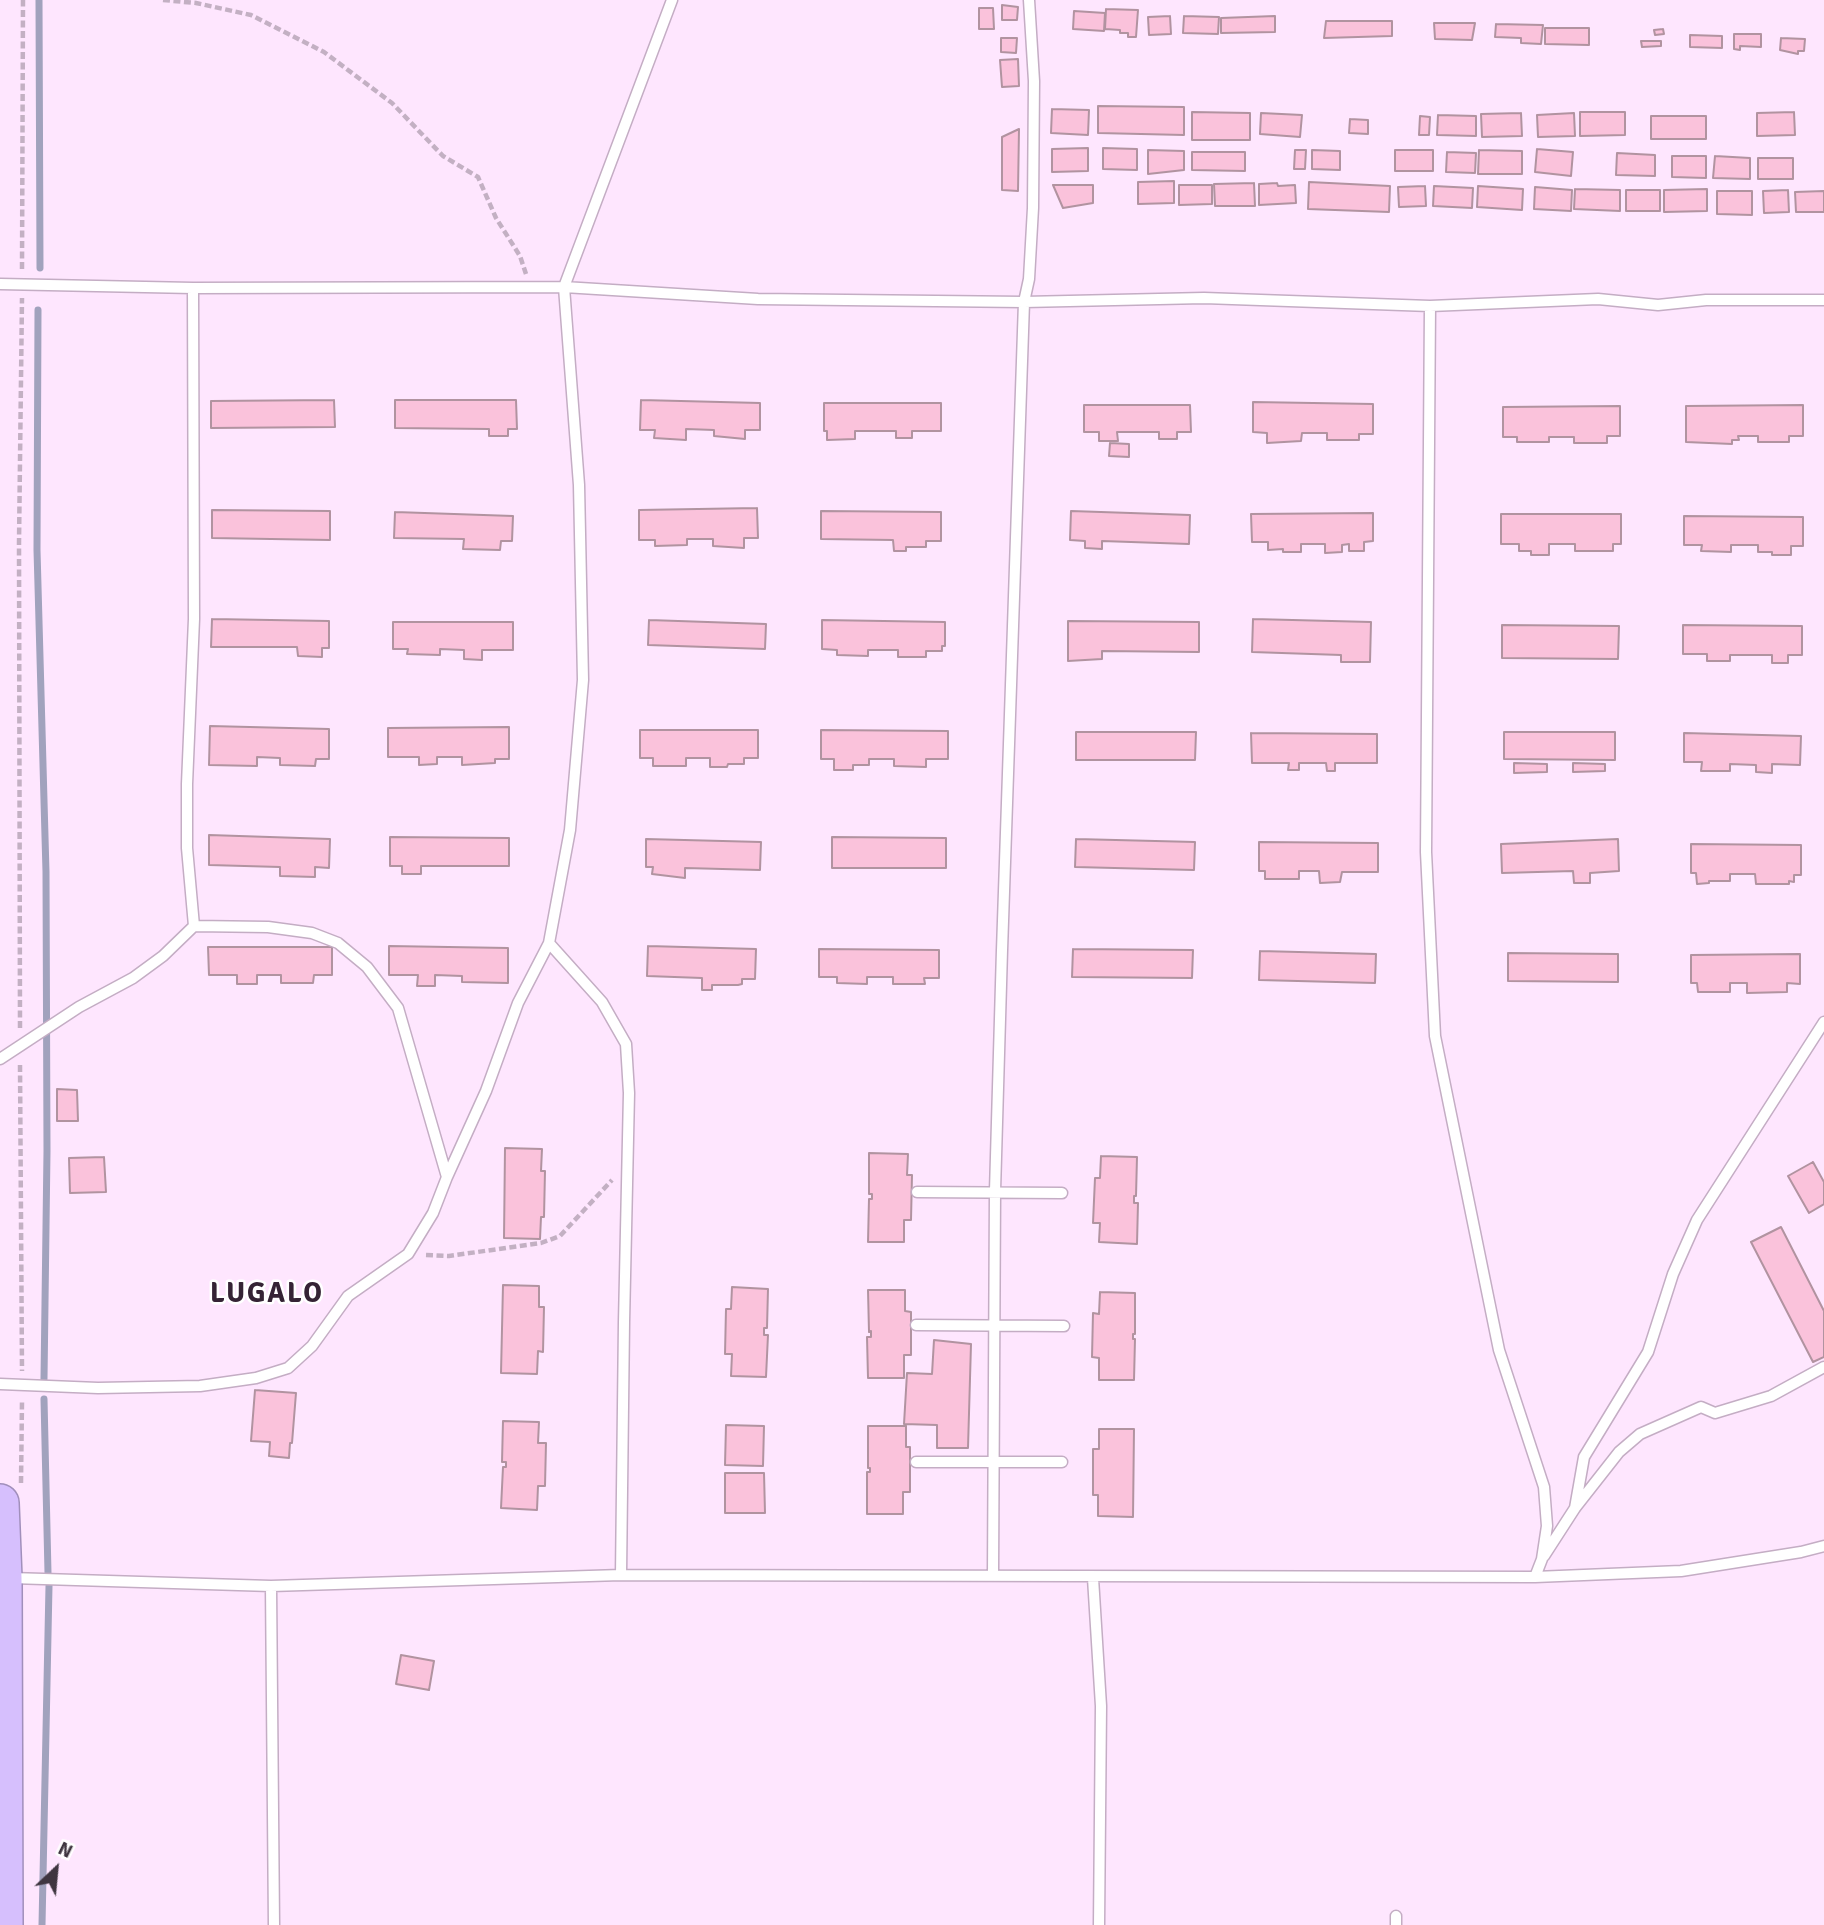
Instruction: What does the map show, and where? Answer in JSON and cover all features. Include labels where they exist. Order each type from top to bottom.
[{"type":"highway","points":[[0,1503],[3,1578],[4,1925]]},
{"type":"lane","points":[[0,1384],[98,1388],[200,1385],[256,1378],[289,1368],[312,1346],[348,1296],[408,1254],[433,1213],[486,1091],[518,1003],[549,943],[570,830],[583,680],[579,485],[564,287],[672,0]]},
{"type":"lane","points":[[993,1575],[995,1191],[1024,302],[1031,260],[1033,208],[1034,80],[1029,0]]},
{"type":"lane","points":[[0,284],[193,288],[564,287],[758,299],[1024,302],[1205,298],[1430,306],[1598,299],[1658,304],[1706,300],[1824,300]]},
{"type":"lane","points":[[193,288],[194,607],[187,848],[194,926]]},
{"type":"lane","points":[[1430,306],[1426,852],[1435,1036],[1499,1350],[1544,1487],[1547,1525],[1542,1559]]},
{"type":"lane","points":[[0,1059],[79,1007],[133,978],[163,956],[194,926],[268,927],[312,933],[338,943],[367,967],[398,1008],[447,1177]]},
{"type":"lane","points":[[549,943],[602,1002],[626,1044],[629,1093],[621,1575]]},
{"type":"lane","points":[[1575,1508],[1584,1457],[1648,1352],[1673,1275],[1697,1220],[1824,1022]]},
{"type":"lane","points":[[918,1192],[1062,1193]]},
{"type":"lane","points":[[916,1325],[1064,1326]]},
{"type":"lane","points":[[1535,1577],[1542,1559],[1575,1508],[1619,1452],[1640,1434],[1701,1407],[1716,1413],[1771,1396],[1824,1367]]},
{"type":"lane","points":[[915,1462],[1062,1462]]},
{"type":"lane","points":[[3,1578],[271,1586],[621,1575],[1535,1577],[1681,1571],[1824,1546]]},
{"type":"lane","points":[[1093,1578],[1101,1706],[1099,1925]]},
{"type":"lane","points":[[271,1586],[274,1925]]},
{"type":"path","points":[[22,1385],[18,570],[23,0]]},
{"type":"path","points":[[163,0],[196,3],[251,15],[324,52],[392,103],[443,156],[478,177],[496,218],[520,256],[531,289]]},
{"type":"path","points":[[408,1254],[449,1256],[541,1243],[560,1236],[628,1163]]},
{"type":"building","points":[[1002,5],[1018,7],[1017,20],[1002,20]]},
{"type":"building","points":[[979,8],[993,8],[994,29],[979,29]]},
{"type":"building","points":[[1106,9],[1138,10],[1136,37],[1128,37],[1128,33],[1120,33],[1120,30],[1105,29]]},
{"type":"building","points":[[1074,11],[1105,13],[1104,31],[1073,29]]},
{"type":"building","points":[[1170,16],[1171,34],[1149,35],[1148,17]]},
{"type":"building","points":[[1184,16],[1219,17],[1218,34],[1183,33]]},
{"type":"building","points":[[1275,16],[1275,32],[1221,33],[1221,18]]},
{"type":"building","points":[[1326,21],[1392,21],[1392,36],[1324,38]]},
{"type":"building","points":[[1434,23],[1475,23],[1472,40],[1435,39]]},
{"type":"building","points":[[1496,24],[1543,25],[1541,44],[1521,43],[1521,38],[1495,37]]},
{"type":"building","points":[[1545,28],[1589,28],[1589,45],[1545,44]]},
{"type":"building","points":[[1663,29],[1664,34],[1655,35],[1654,30]]},
{"type":"building","points":[[1734,34],[1761,34],[1761,47],[1740,46],[1740,50],[1734,49]]},
{"type":"building","points":[[1690,35],[1722,36],[1722,48],[1690,47]]},
{"type":"building","points":[[1001,38],[1017,38],[1016,53],[1001,52]]},
{"type":"building","points":[[1781,38],[1805,39],[1804,51],[1798,51],[1798,54],[1780,50]]},
{"type":"building","points":[[1641,41],[1661,41],[1661,46],[1642,47]]},
{"type":"building","points":[[1018,59],[1019,86],[1002,87],[1000,60]]},
{"type":"building","points":[[1098,106],[1184,107],[1184,135],[1098,133]]},
{"type":"building","points":[[1052,109],[1089,110],[1088,135],[1051,133]]},
{"type":"building","points":[[1192,112],[1250,113],[1250,140],[1192,140]]},
{"type":"building","points":[[1580,112],[1625,112],[1625,135],[1580,136]]},
{"type":"building","points":[[1794,112],[1795,135],[1757,136],[1757,113]]},
{"type":"building","points":[[1261,113],[1302,115],[1300,137],[1260,134]]},
{"type":"building","points":[[1521,113],[1522,136],[1482,137],[1481,114]]},
{"type":"building","points":[[1574,113],[1575,136],[1538,137],[1537,115]]},
{"type":"building","points":[[1438,115],[1476,116],[1476,136],[1437,135]]},
{"type":"building","points":[[1420,116],[1430,117],[1429,135],[1419,135]]},
{"type":"building","points":[[1651,116],[1706,116],[1706,139],[1651,139]]},
{"type":"building","points":[[1350,119],[1368,120],[1368,134],[1349,133]]},
{"type":"building","points":[[1019,129],[1018,191],[1002,190],[1002,137]]},
{"type":"building","points":[[1088,148],[1088,171],[1052,172],[1052,149]]},
{"type":"building","points":[[1103,148],[1137,149],[1137,170],[1103,169]]},
{"type":"building","points":[[1537,149],[1573,152],[1571,176],[1535,172]]},
{"type":"building","points":[[1148,150],[1184,151],[1184,170],[1148,174]]},
{"type":"building","points":[[1295,150],[1306,150],[1305,169],[1294,169]]},
{"type":"building","points":[[1312,150],[1340,151],[1340,170],[1312,169]]},
{"type":"building","points":[[1395,150],[1433,150],[1433,171],[1395,171]]},
{"type":"building","points":[[1479,150],[1522,151],[1522,174],[1478,174]]},
{"type":"building","points":[[1192,152],[1245,152],[1245,171],[1192,170]]},
{"type":"building","points":[[1447,152],[1476,153],[1475,173],[1446,172]]},
{"type":"building","points":[[1617,153],[1655,155],[1655,176],[1616,175]]},
{"type":"building","points":[[1672,156],[1706,156],[1706,178],[1672,177]]},
{"type":"building","points":[[1715,156],[1750,158],[1750,179],[1713,178]]},
{"type":"building","points":[[1758,158],[1793,158],[1793,179],[1758,179]]},
{"type":"building","points":[[1174,181],[1174,203],[1138,204],[1138,182]]},
{"type":"building","points":[[1309,182],[1390,186],[1389,212],[1308,209]]},
{"type":"building","points":[[1254,183],[1255,206],[1215,206],[1214,184]]},
{"type":"building","points":[[1277,183],[1278,186],[1295,185],[1296,203],[1259,205],[1259,184]]},
{"type":"building","points":[[1053,185],[1093,185],[1093,203],[1063,208]]},
{"type":"building","points":[[1179,185],[1212,185],[1212,204],[1179,205]]},
{"type":"building","points":[[1425,186],[1426,206],[1399,207],[1398,187]]},
{"type":"building","points":[[1434,186],[1473,188],[1472,208],[1433,206]]},
{"type":"building","points":[[1478,186],[1523,189],[1522,210],[1477,207]]},
{"type":"building","points":[[1535,187],[1572,190],[1571,211],[1534,209]]},
{"type":"building","points":[[1575,189],[1620,190],[1620,211],[1574,209]]},
{"type":"building","points":[[1707,189],[1707,211],[1664,212],[1664,190]]},
{"type":"building","points":[[1626,190],[1660,190],[1660,211],[1626,211]]},
{"type":"building","points":[[1788,190],[1789,212],[1764,213],[1763,191]]},
{"type":"building","points":[[1717,191],[1752,191],[1752,215],[1717,214]]},
{"type":"building","points":[[1824,191],[1824,212],[1796,212],[1795,192]]},
{"type":"building","points":[[334,400],[335,427],[211,428],[211,401]]},
{"type":"building","points":[[395,400],[516,400],[517,429],[508,429],[508,436],[489,436],[489,429],[395,428]]},
{"type":"building","points":[[641,400],[760,403],[760,430],[745,430],[745,439],[714,436],[714,430],[686,429],[686,440],[654,438],[655,430],[640,430]]},
{"type":"building","points":[[1253,402],[1373,404],[1373,434],[1359,434],[1359,440],[1327,440],[1327,433],[1302,433],[1301,441],[1267,443],[1267,433],[1253,432]]},
{"type":"building","points":[[824,403],[941,403],[941,431],[912,431],[912,438],[896,438],[896,431],[855,431],[855,439],[827,440],[827,431],[824,431]]},
{"type":"building","points":[[1084,405],[1190,405],[1191,432],[1177,432],[1177,439],[1159,439],[1159,432],[1117,432],[1118,441],[1099,441],[1099,432],[1084,432]]},
{"type":"building","points":[[1803,405],[1803,436],[1789,436],[1789,442],[1758,442],[1758,436],[1738,436],[1739,440],[1732,440],[1732,444],[1686,442],[1686,406]]},
{"type":"building","points":[[1620,406],[1620,436],[1607,436],[1607,443],[1574,443],[1574,437],[1549,437],[1549,442],[1517,442],[1517,437],[1503,437],[1503,407]]},
{"type":"building","points":[[1110,443],[1129,444],[1129,457],[1109,456]]},
{"type":"building","points":[[757,508],[758,538],[744,538],[744,548],[713,546],[713,539],[687,539],[687,545],[655,546],[655,540],[639,540],[639,510]]},
{"type":"building","points":[[212,510],[330,511],[330,540],[212,538]]},
{"type":"building","points":[[821,511],[941,512],[941,541],[926,541],[926,547],[906,547],[906,551],[894,551],[893,540],[821,539]]},
{"type":"building","points":[[1071,511],[1190,515],[1189,544],[1102,541],[1102,549],[1085,548],[1085,541],[1070,540]]},
{"type":"building","points":[[395,512],[513,516],[512,541],[501,541],[500,550],[463,549],[464,539],[394,538]]},
{"type":"building","points":[[1373,513],[1373,541],[1364,542],[1364,551],[1349,551],[1349,544],[1342,545],[1342,552],[1325,553],[1325,544],[1301,544],[1301,552],[1283,552],[1283,549],[1268,550],[1268,542],[1252,542],[1251,514]]},
{"type":"building","points":[[1501,514],[1621,514],[1621,544],[1613,544],[1613,551],[1575,551],[1575,544],[1549,544],[1549,555],[1531,555],[1531,551],[1519,551],[1519,544],[1501,544]]},
{"type":"building","points":[[1684,516],[1803,517],[1803,546],[1791,546],[1791,555],[1758,552],[1758,545],[1731,545],[1731,552],[1701,551],[1702,545],[1684,545]]},
{"type":"building","points":[[212,619],[329,621],[329,648],[322,648],[322,657],[298,656],[297,647],[211,647]]},
{"type":"building","points":[[1253,619],[1371,622],[1370,662],[1341,662],[1341,655],[1252,652]]},
{"type":"building","points":[[649,620],[766,624],[765,649],[648,645]]},
{"type":"building","points":[[822,620],[945,622],[945,646],[942,646],[942,651],[926,651],[926,657],[898,657],[898,650],[868,650],[868,656],[837,655],[837,650],[822,649]]},
{"type":"building","points":[[1068,621],[1199,622],[1199,652],[1102,651],[1102,659],[1068,661]]},
{"type":"building","points":[[393,622],[513,622],[513,650],[482,650],[482,660],[464,659],[464,650],[440,649],[440,655],[407,654],[408,649],[393,649]]},
{"type":"building","points":[[1502,625],[1619,626],[1618,659],[1502,658]]},
{"type":"building","points":[[1683,625],[1802,626],[1802,655],[1788,655],[1788,663],[1772,663],[1772,655],[1730,655],[1730,661],[1707,661],[1707,654],[1683,654]]},
{"type":"building","points":[[210,726],[329,729],[329,759],[316,759],[315,766],[280,765],[280,758],[257,757],[257,766],[209,765]]},
{"type":"building","points":[[509,727],[509,759],[495,759],[495,763],[462,765],[462,757],[437,757],[437,764],[419,765],[419,757],[388,757],[388,728]]},
{"type":"building","points":[[640,730],[758,730],[758,758],[744,758],[744,764],[728,764],[727,767],[710,767],[710,758],[686,758],[686,766],[653,766],[653,758],[640,758]]},
{"type":"building","points":[[821,730],[948,731],[948,759],[926,759],[926,767],[894,766],[894,759],[869,759],[869,765],[853,765],[853,770],[834,770],[834,759],[821,759]]},
{"type":"building","points":[[1076,732],[1196,732],[1195,760],[1076,760]]},
{"type":"building","points":[[1504,732],[1615,732],[1615,760],[1504,759]]},
{"type":"building","points":[[1251,733],[1377,734],[1377,763],[1335,763],[1335,771],[1327,771],[1326,763],[1299,763],[1299,770],[1288,770],[1289,763],[1252,763]]},
{"type":"building","points":[[1684,733],[1801,736],[1800,765],[1772,764],[1772,773],[1756,772],[1756,765],[1730,764],[1730,771],[1701,771],[1702,762],[1684,762]]},
{"type":"building","points":[[1514,763],[1547,764],[1547,772],[1514,773]]},
{"type":"building","points":[[1573,763],[1605,764],[1605,771],[1573,772]]},
{"type":"building","points":[[209,835],[330,839],[329,868],[315,867],[315,877],[280,876],[280,867],[209,865]]},
{"type":"building","points":[[390,837],[509,838],[509,866],[421,866],[421,874],[402,874],[402,866],[390,866]]},
{"type":"building","points":[[832,837],[946,838],[946,868],[832,868]]},
{"type":"building","points":[[646,839],[761,842],[760,870],[685,868],[685,878],[652,874],[653,867],[646,867]]},
{"type":"building","points":[[1076,839],[1195,842],[1194,870],[1075,867]]},
{"type":"building","points":[[1618,839],[1619,871],[1590,873],[1590,883],[1574,883],[1573,871],[1502,873],[1501,844]]},
{"type":"building","points":[[1259,842],[1378,843],[1378,872],[1342,872],[1340,882],[1320,883],[1319,871],[1299,871],[1299,879],[1265,879],[1265,871],[1259,871]]},
{"type":"building","points":[[1691,844],[1801,845],[1801,875],[1794,875],[1794,882],[1789,881],[1789,884],[1756,884],[1755,874],[1730,874],[1730,881],[1697,884],[1696,873],[1691,873]]},
{"type":"building","points":[[389,946],[508,948],[508,983],[462,982],[462,976],[435,975],[435,986],[417,986],[418,975],[389,975]]},
{"type":"building","points":[[648,946],[756,949],[755,979],[742,979],[742,984],[738,985],[712,985],[712,990],[702,990],[702,978],[647,976]]},
{"type":"building","points":[[208,947],[332,947],[332,975],[314,975],[313,983],[281,983],[281,975],[257,975],[257,984],[237,984],[237,975],[209,975]]},
{"type":"building","points":[[819,949],[939,950],[939,978],[924,978],[925,984],[893,984],[893,977],[867,977],[867,984],[837,983],[837,977],[819,977]]},
{"type":"building","points":[[1073,949],[1193,950],[1192,978],[1072,977]]},
{"type":"building","points":[[1260,951],[1376,954],[1375,983],[1259,980]]},
{"type":"building","points":[[1508,953],[1618,954],[1618,982],[1508,981]]},
{"type":"building","points":[[1800,954],[1800,984],[1787,983],[1787,992],[1747,993],[1747,983],[1730,983],[1730,992],[1698,992],[1697,983],[1691,983],[1691,955]]},
{"type":"building","points":[[57,1089],[77,1090],[78,1121],[57,1121]]},
{"type":"building","points":[[505,1148],[542,1149],[541,1171],[545,1171],[544,1217],[541,1217],[540,1239],[504,1238]]},
{"type":"building","points":[[869,1153],[908,1154],[907,1175],[912,1175],[911,1220],[904,1220],[904,1242],[868,1242],[869,1199],[872,1199],[872,1194],[869,1194]]},
{"type":"building","points":[[1101,1156],[1137,1157],[1134,1203],[1138,1203],[1137,1244],[1099,1242],[1100,1223],[1093,1223],[1095,1178],[1100,1178]]},
{"type":"building","points":[[104,1157],[106,1192],[70,1193],[69,1158]]},
{"type":"building","points":[[1813,1162],[1824,1182],[1824,1204],[1809,1213],[1788,1176]]},
{"type":"building","points":[[1781,1227],[1824,1311],[1824,1357],[1813,1362],[1751,1242]]},
{"type":"building","points":[[503,1285],[539,1286],[539,1307],[544,1307],[543,1352],[538,1351],[537,1374],[501,1373]]},
{"type":"building","points":[[732,1287],[768,1289],[767,1328],[764,1328],[764,1335],[768,1335],[766,1377],[731,1376],[732,1354],[725,1354],[726,1309],[731,1309]]},
{"type":"building","points":[[868,1290],[905,1290],[905,1311],[911,1312],[911,1355],[904,1355],[904,1378],[868,1378],[867,1337],[871,1337],[871,1331],[869,1332]]},
{"type":"building","points":[[1100,1292],[1135,1293],[1134,1380],[1099,1380],[1099,1358],[1092,1357],[1093,1313],[1099,1314]]},
{"type":"building","points":[[934,1340],[971,1344],[968,1448],[937,1448],[937,1425],[904,1424],[907,1373],[932,1374]]},
{"type":"building","points":[[255,1390],[296,1393],[289,1458],[269,1456],[270,1442],[251,1441]]},
{"type":"building","points":[[503,1421],[539,1422],[538,1443],[546,1443],[545,1486],[538,1486],[537,1510],[501,1508],[503,1467],[506,1467],[506,1462],[502,1462]]},
{"type":"building","points":[[726,1425],[764,1426],[763,1466],[725,1465]]},
{"type":"building","points":[[868,1426],[906,1426],[906,1447],[910,1447],[910,1492],[903,1492],[903,1514],[867,1514],[867,1472],[870,1472]]},
{"type":"building","points":[[1099,1429],[1134,1429],[1133,1517],[1098,1516],[1098,1495],[1093,1495],[1093,1449],[1099,1449]]},
{"type":"building","points":[[725,1473],[764,1473],[765,1513],[725,1513]]},
{"type":"building","points":[[401,1655],[434,1661],[429,1690],[396,1684]]},
{"type":"waterway","points":[[39,0],[40,268]]},
{"type":"waterway","points":[[38,310],[37,550],[46,872],[47,1151],[44,1379]]},
{"type":"waterway","points":[[44,1399],[48,1573]]},
{"type":"waterway","points":[[42,1925],[49,1586]]},
{"type":"district","name":"LUGALO","points":[[267,1295]]}]
